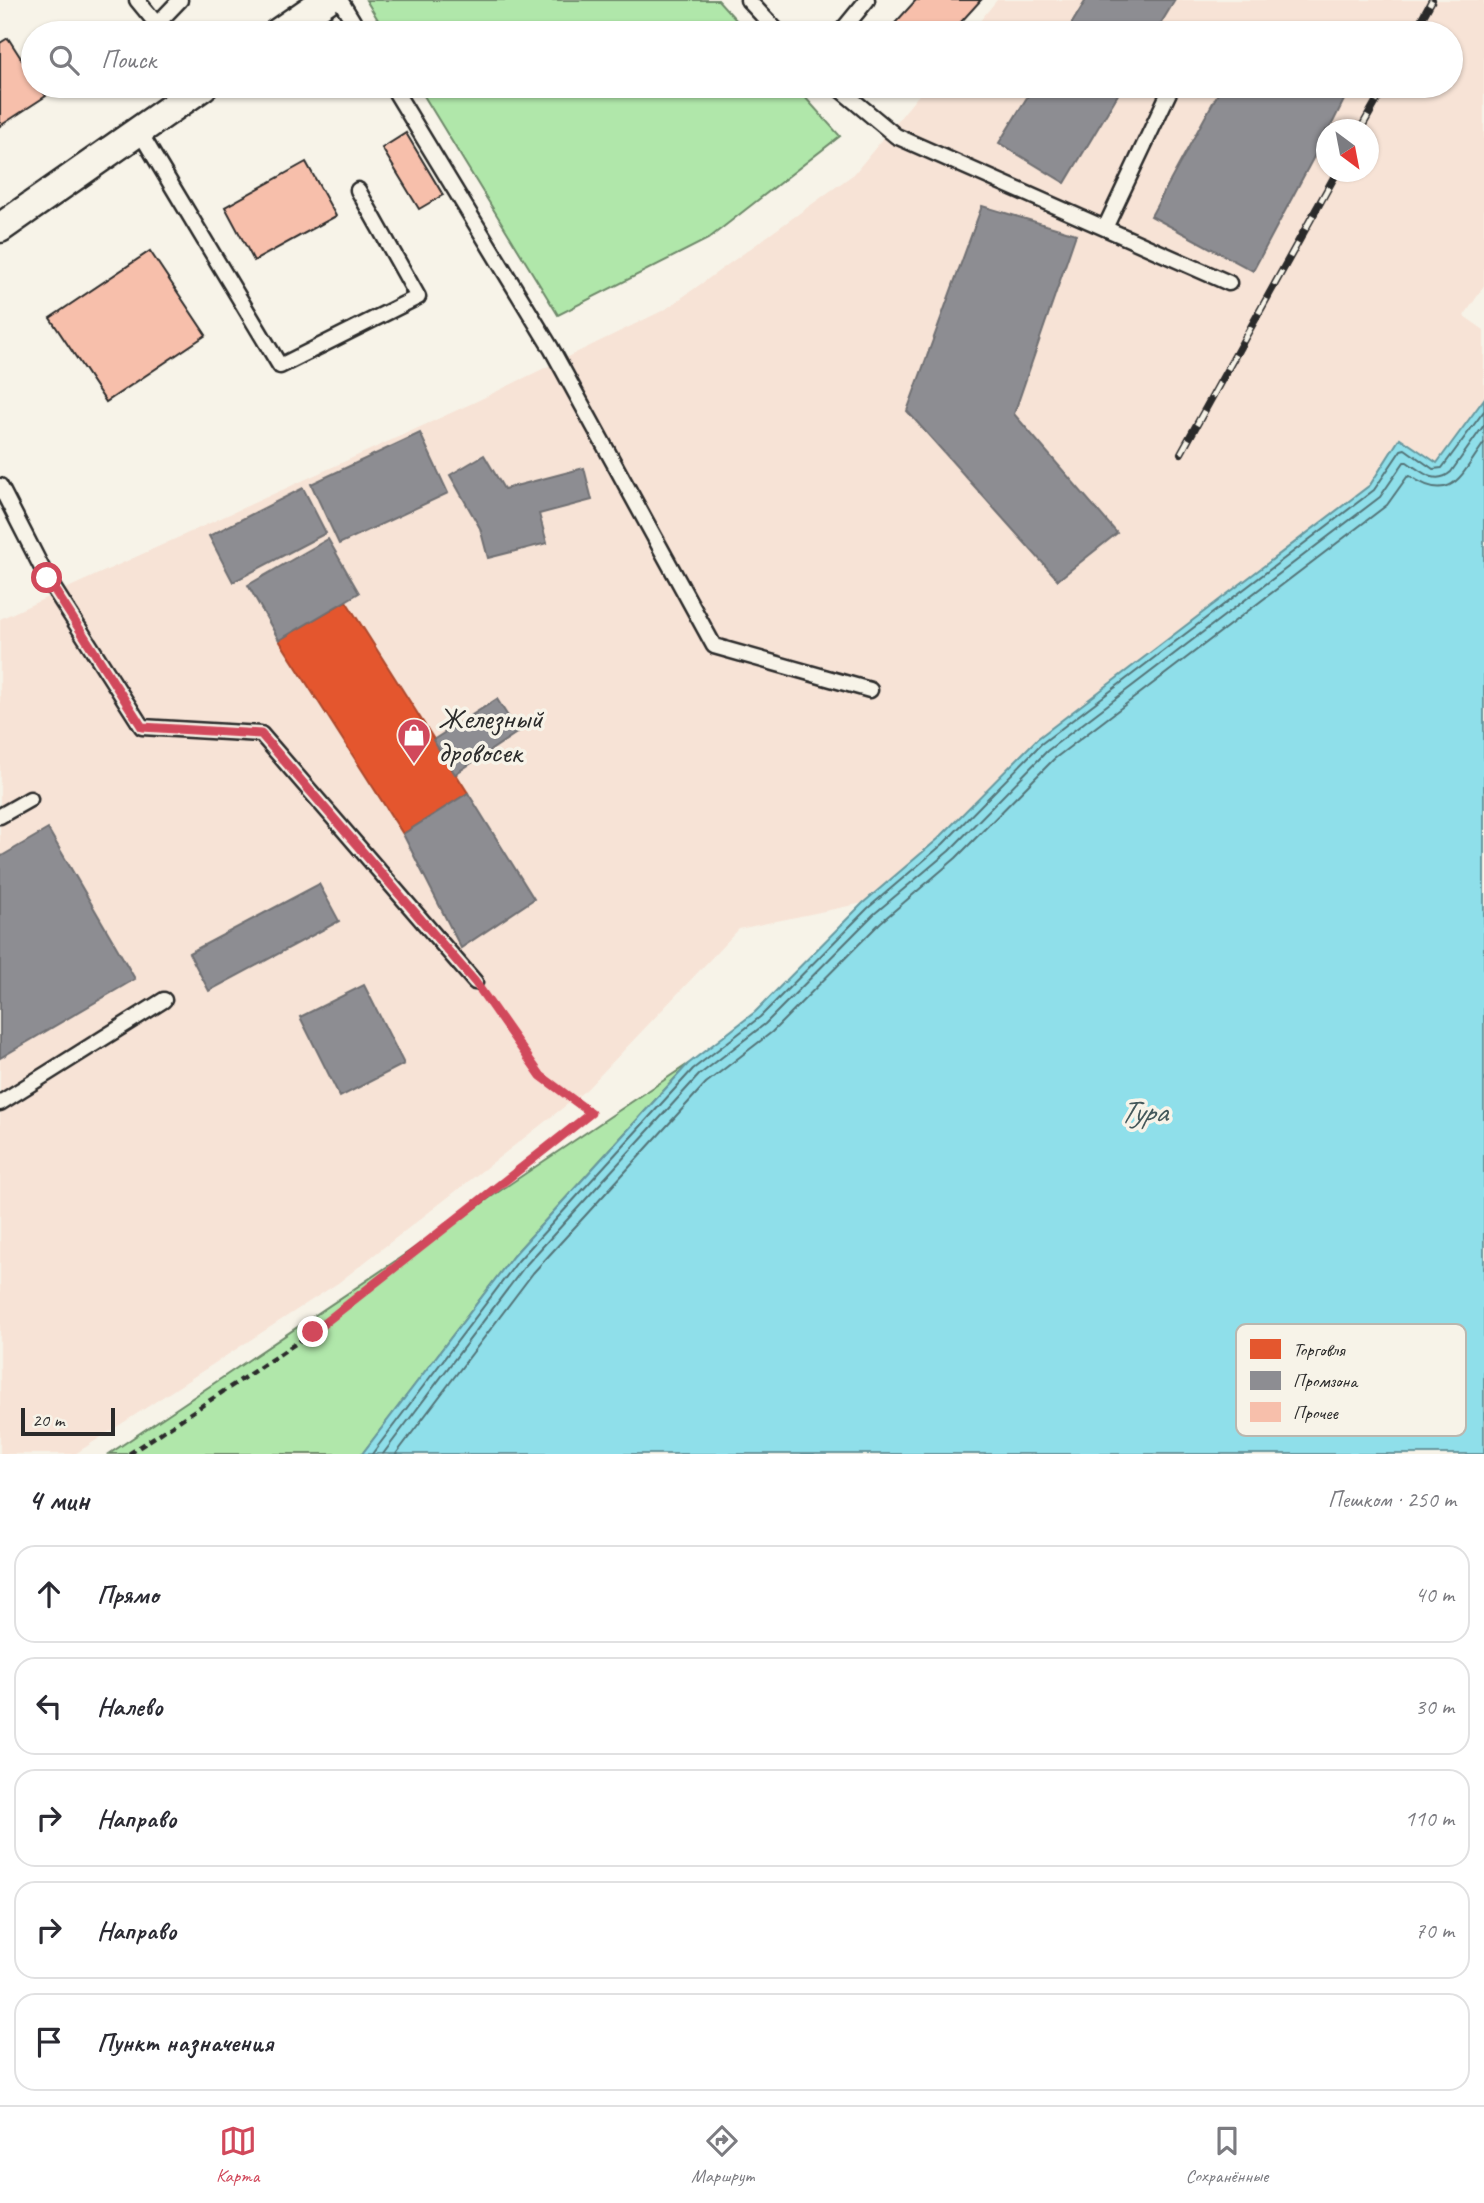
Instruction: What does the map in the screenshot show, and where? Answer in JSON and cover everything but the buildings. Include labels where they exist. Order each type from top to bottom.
[{"type":"street","points":[[295,21],[326,0]]},
{"type":"street","points":[[0,228],[187,98]]},
{"type":"lane","points":[[137,0],[154,21]]},
{"type":"lane","points":[[166,21],[180,0]]},
{"type":"lane","points":[[340,0],[353,21]]},
{"type":"lane","points":[[748,0],[768,21]]},
{"type":"lane","points":[[850,21],[867,0]]},
{"type":"lane","points":[[399,98],[551,348],[714,646],[870,690]]},
{"type":"lane","points":[[850,98],[896,136],[1228,283]]},
{"type":"lane","points":[[1105,228],[1166,98]]},
{"type":"lane","points":[[139,131],[280,366],[418,297],[358,190]]},
{"type":"lane","points":[[0,485],[47,578],[142,727],[261,734],[475,982]]},
{"type":"lane","points":[[0,816],[30,799]]},
{"type":"lane","points":[[0,1104],[164,1000]]},
{"type":"path","points":[[128,1454],[313,1332],[591,1113],[541,1076],[475,982]]},
{"type":"shaded area","points":[[997,0],[1484,0],[1484,286],[1464,316],[1484,330],[1484,399],[1437,463],[1400,438],[1370,485],[1037,739],[938,839],[863,903],[739,929],[587,1089],[338,1283],[75,1454],[0,1454],[0,619],[477,401],[666,309],[854,174],[916,98],[1463,98],[1463,21],[980,21]]},
{"type":"green space","points":[[366,0],[718,0],[737,21],[379,21]]},
{"type":"green space","points":[[425,98],[806,98],[840,136],[708,239],[558,315]]},
{"type":"green space","points":[[688,1064],[513,1256],[362,1454],[109,1454]]},
{"type":"water","name":"Тура","points":[[1484,399],[1484,1454],[362,1454],[513,1256],[688,1064],[755,1012],[863,903],[938,839],[1037,739],[1370,485],[1400,438],[1437,463]]},
{"type":"railway","points":[[1421,21],[1432,0]]},
{"type":"railway","points":[[1366,119],[1378,98]]},
{"type":"railway","points":[[1181,453],[1331,182]]},
{"type":"place","name":"Железный дровосек","points":[[414,765]]},
{"type":"route","points":[[47,578],[142,727],[261,734],[475,982],[541,1076],[591,1113],[313,1332]]}]
